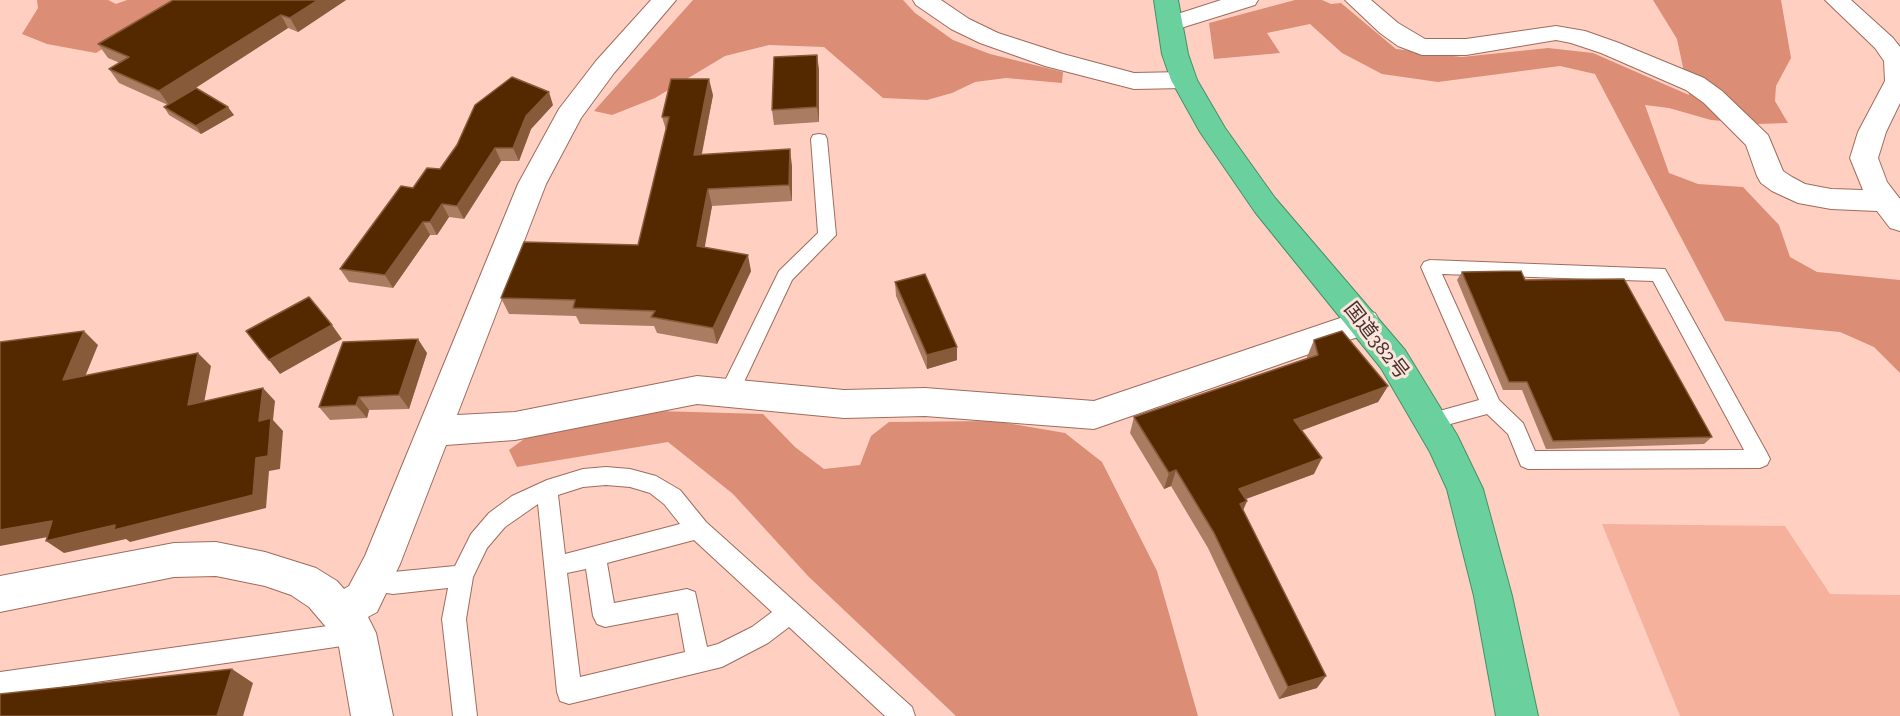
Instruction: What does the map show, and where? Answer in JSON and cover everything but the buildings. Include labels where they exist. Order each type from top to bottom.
[{"type":"highway","name":"国道382号","points":[[1169,12],[1175,54],[1185,80],[1242,173],[1393,359],[1431,421],[1465,489],[1492,596],[1517,716]]},
{"type":"street","points":[[348,623],[373,581],[532,184],[569,115],[605,67],[664,0]]},
{"type":"street","points":[[925,0],[960,24],[989,38],[1054,60],[1134,81],[1185,80]]},
{"type":"street","points":[[1169,12],[1246,0]]},
{"type":"street","points":[[1357,0],[1389,28],[1407,41],[1422,47],[1466,47],[1556,33],[1576,36],[1610,48],[1695,84],[1713,97],[1758,141],[1771,177],[1782,184],[1798,193],[1893,211]]},
{"type":"street","points":[[1838,0],[1884,43],[1897,61],[1898,81],[1872,132],[1864,158],[1874,185],[1893,211]]},
{"type":"street","points":[[434,430],[515,426],[697,390],[844,404],[925,402],[1094,415],[1364,322]]},
{"type":"street","points":[[0,594],[174,560],[216,559],[265,569],[302,581],[323,594],[348,623],[372,716]]},
{"type":"lane","points":[[729,393],[785,276],[827,235],[819,139]]},
{"type":"lane","points":[[1430,267],[1659,274],[1760,459],[1528,460],[1516,429],[1491,405],[1430,267]]},
{"type":"lane","points":[[1431,421],[1491,405]]},
{"type":"lane","points":[[465,716],[454,619],[462,576],[479,541],[497,520],[520,503],[547,489],[583,478],[606,476],[630,478],[656,485],[672,497],[698,529],[903,716]]},
{"type":"lane","points":[[547,489],[569,692],[722,655],[760,635],[790,613]]},
{"type":"lane","points":[[556,566],[698,529]]},
{"type":"lane","points":[[595,556],[605,616],[687,600],[698,661]]},
{"type":"lane","points":[[373,581],[393,583],[462,576]]},
{"type":"lane","points":[[0,684],[348,623]]},
{"type":"shaded area","points":[[37,0],[108,0],[116,4],[127,0],[175,0],[176,3],[96,53],[47,44],[22,34],[38,8]]},
{"type":"shaded area","points":[[693,0],[903,0],[915,13],[953,40],[990,54],[1063,72],[1062,83],[1006,78],[975,82],[952,93],[927,100],[883,98],[824,47],[769,45],[725,56],[655,98],[612,115],[594,111]]},
{"type":"shaded area","points":[[1295,0],[1341,3],[1396,49],[1462,57],[1548,48],[1593,53],[1689,95],[1677,39],[1653,0],[1781,0],[1791,58],[1776,86],[1775,101],[1788,123],[1757,124],[1711,120],[1669,108],[1645,105],[1669,173],[1698,184],[1743,187],[1779,225],[1790,257],[1817,272],[1900,280],[1900,373],[1874,347],[1840,332],[1725,321],[1595,74],[1560,66],[1438,82],[1382,74],[1342,53],[1310,24],[1267,33],[1280,53],[1214,59],[1209,23]]},
{"type":"shaded area","points":[[658,411],[763,414],[795,447],[824,469],[860,465],[871,436],[889,422],[995,421],[1065,433],[1102,462],[1157,571],[1198,716],[956,716],[808,576],[733,494],[668,442],[517,467],[509,450],[535,431]]},
{"type":"shaded area","points":[[1602,524],[1785,526],[1830,594],[1900,595],[1900,716],[1680,716]]}]
